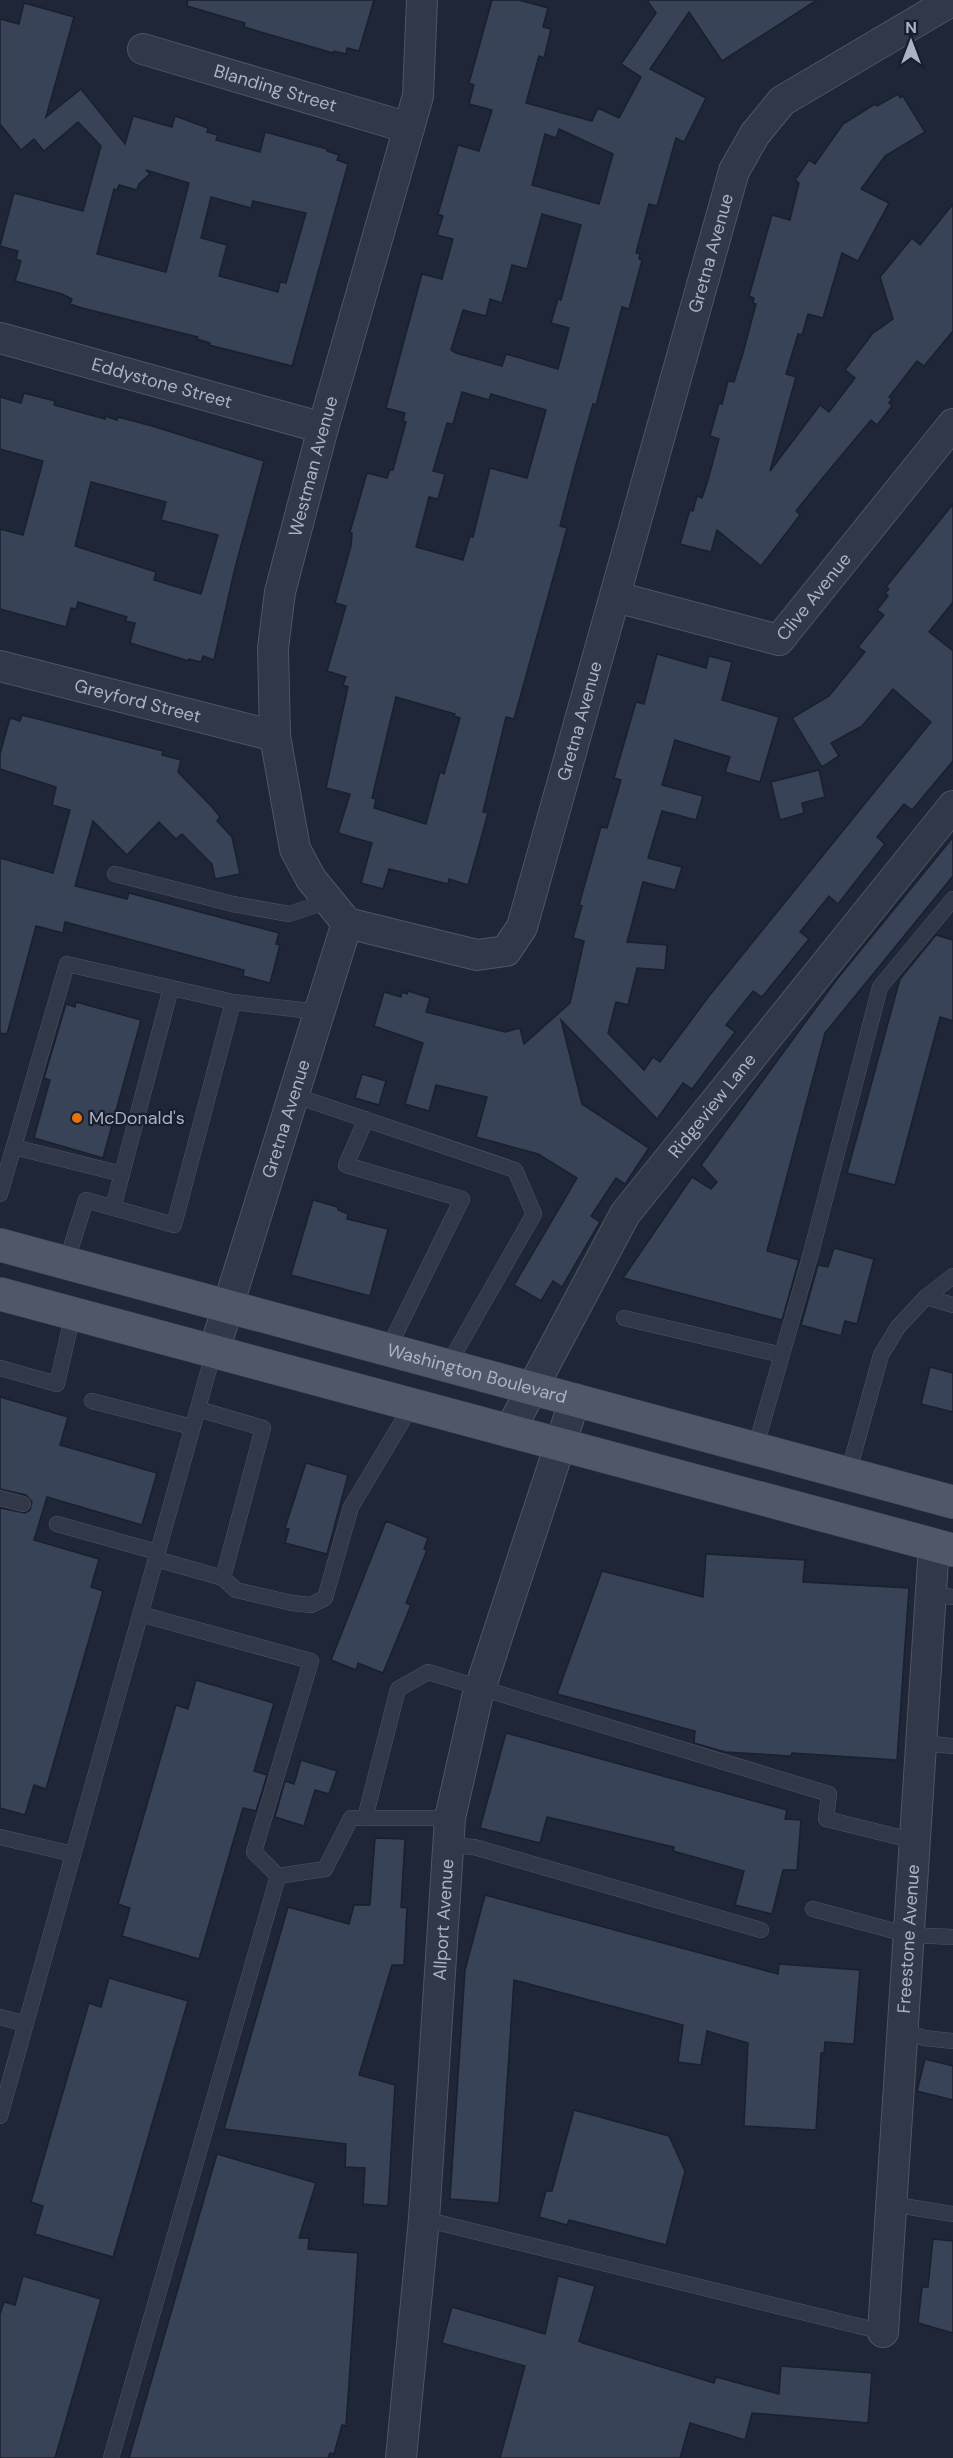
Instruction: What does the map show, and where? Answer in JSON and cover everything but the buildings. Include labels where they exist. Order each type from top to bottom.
[{"type":"main road","name":"Washington Boulevard","points":[[0,1245],[953,1502]]},
{"type":"main road","points":[[0,1294],[944,1547]]},
{"type":"street","name":"Westman Avenue","points":[[338,912],[311,879],[295,849],[275,736],[273,648],[280,592],[323,428],[418,96],[422,0]]},
{"type":"street","name":"Gretna Avenue","points":[[214,1352],[319,1011],[338,912],[477,955],[506,951],[522,927],[734,171],[755,135],[782,101],[953,0]]},
{"type":"street","name":"Blanding Street","points":[[143,49],[410,128]]},
{"type":"street","name":"Eddystone Street","points":[[0,338],[323,428]]},
{"type":"street","name":"Clive Avenue","points":[[616,597],[779,640],[953,424]]},
{"type":"street","name":"Greyford Street","points":[[0,666],[275,736]]},
{"type":"street","name":"Ridgeview Lane","points":[[509,1432],[625,1214],[953,806]]},
{"type":"street","name":"Allport Avenue","points":[[401,2458],[424,2219],[449,1831],[480,1690],[575,1399]]},
{"type":"street","name":"Freestone Avenue","points":[[883,2332],[921,1743],[942,1595],[944,1547]]},
{"type":"lane","points":[[115,874],[233,904],[289,914],[338,912]]},
{"type":"lane","points":[[755,1449],[880,987],[953,899]]},
{"type":"lane","points":[[0,1194],[67,964],[233,1002],[319,1011]]},
{"type":"lane","points":[[113,1208],[171,988]]},
{"type":"lane","points":[[66,1263],[86,1200],[174,1225],[233,1002]]},
{"type":"lane","points":[[294,1095],[515,1170],[534,1214],[448,1365]]},
{"type":"lane","points":[[366,1119],[346,1165],[462,1199],[388,1349]]},
{"type":"lane","points":[[14,1147],[122,1174]]},
{"type":"lane","points":[[848,1474],[881,1354],[898,1327],[926,1297],[953,1276]]},
{"type":"lane","points":[[926,1297],[953,1305]]},
{"type":"lane","points":[[0,1368],[57,1384],[74,1314]]},
{"type":"lane","points":[[624,1318],[782,1355]]},
{"type":"lane","points":[[0,2116],[214,1352]]},
{"type":"lane","points":[[92,1401],[192,1427]]},
{"type":"lane","points":[[57,1524],[223,1578],[236,1590],[292,1604],[311,1605],[325,1598],[351,1507],[412,1405]]},
{"type":"lane","points":[[198,1409],[263,1428],[223,1578]]},
{"type":"lane","points":[[0,1498],[23,1504]]},
{"type":"lane","points":[[140,1614],[311,1661],[254,1852],[278,1876]]},
{"type":"lane","points":[[365,1818],[398,1689],[428,1672],[480,1690],[829,1794],[826,1819],[915,1841]]},
{"type":"lane","points":[[921,1743],[953,1746]]},
{"type":"lane","points":[[278,1876],[325,1869],[351,1818],[365,1818],[449,1831],[474,1848],[761,1930]]},
{"type":"lane","points":[[0,1837],[74,1854]]},
{"type":"lane","points":[[111,2458],[278,1876]]},
{"type":"lane","points":[[813,1909],[909,1935],[953,1937]]},
{"type":"lane","points":[[0,2017],[26,2024]]},
{"type":"lane","points":[[902,2030],[924,2038],[953,2042]]},
{"type":"lane","points":[[891,2204],[953,2214]]},
{"type":"lane","points":[[424,2219],[883,2332]]},
{"type":"place","name":"McDonald's","points":[[77,1118]]}]
